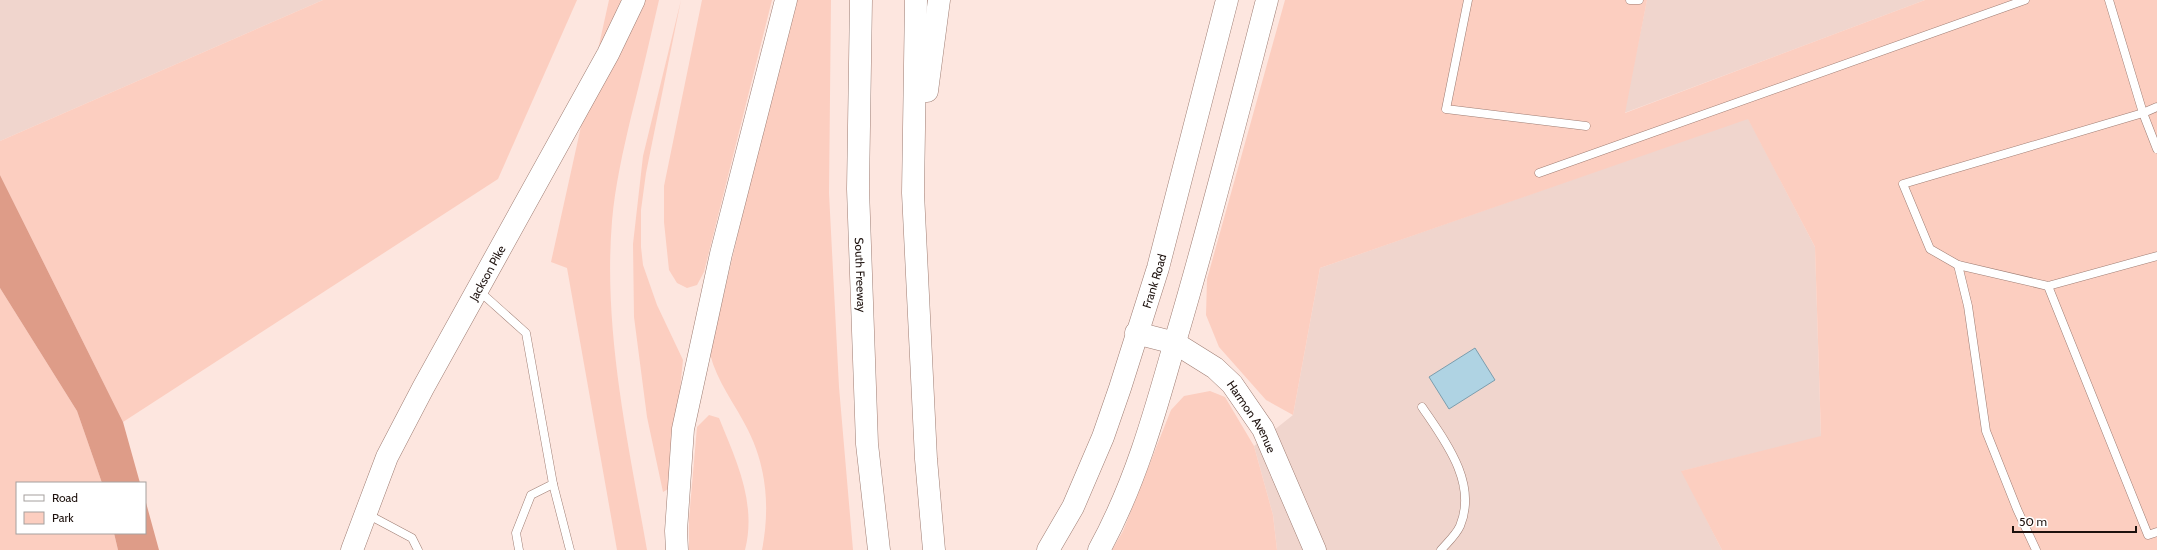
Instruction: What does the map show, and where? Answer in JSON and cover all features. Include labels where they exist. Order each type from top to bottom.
[{"type":"main road","name":"Jackson Pike","points":[[352,550],[365,512],[387,457],[477,290],[576,113],[634,0]]},
{"type":"main road","points":[[677,550],[676,531],[683,429],[721,254],[786,0]]},
{"type":"main road","name":"South Freeway","points":[[861,0],[858,189],[867,444],[879,550]]},
{"type":"main road","points":[[916,0],[914,193],[926,459],[934,550]]},
{"type":"main road","points":[[914,193],[939,0]]},
{"type":"main road","name":"Frank Road","points":[[1048,550],[1073,507],[1103,437],[1120,388],[1136,333],[1158,268],[1227,0]]},
{"type":"main road","points":[[1099,550],[1135,473],[1175,343],[1267,0]]},
{"type":"main road","name":"Harmon Avenue","points":[[1136,333],[1175,343],[1215,368],[1232,384],[1255,415],[1263,429],[1314,550]]},
{"type":"lane","points":[[1468,0],[1446,109],[1586,126]]},
{"type":"lane","points":[[1630,0],[1638,0]]},
{"type":"lane","points":[[1539,173],[2025,0]]},
{"type":"lane","points":[[2109,0],[2143,113],[2157,149]]},
{"type":"lane","points":[[2157,107],[2143,113],[1902,184],[1930,248],[1958,265],[2048,286],[2157,256]]},
{"type":"lane","points":[[1958,265],[1968,306],[1986,432],[2016,509],[2036,550]]},
{"type":"lane","points":[[2048,286],[2148,535],[2157,532]]},
{"type":"lane","points":[[477,290],[526,333],[553,484],[570,550]]},
{"type":"lane","points":[[1422,407],[1451,450],[1464,484],[1466,508],[1460,528],[1441,550]]},
{"type":"lane","points":[[519,550],[516,533],[531,495],[553,484]]},
{"type":"lane","points":[[365,512],[412,538],[418,550]]},
{"type":"shaded area","points":[[0,0],[323,0],[0,141]]},
{"type":"shaded area","points":[[1647,0],[1925,0],[1624,113]]},
{"type":"shaded area","points":[[1748,118],[1815,247],[1821,437],[1682,471],[1722,550],[1277,550],[1273,515],[1254,446],[1293,415],[1320,268]]},
{"type":"shaded area","points":[[0,175],[123,422],[140,482],[102,482],[77,411],[0,288]]},
{"type":"shaded area","points":[[146,503],[159,550],[118,550],[114,534],[146,534]]},
{"type":"green space","points":[[323,0],[577,0],[498,179],[123,422],[0,175],[0,141]]},
{"type":"green space","points":[[609,0],[659,0],[628,130],[615,195],[610,262],[611,304],[619,386],[647,550],[617,550],[567,268],[551,262]]},
{"type":"green space","points":[[681,0],[646,173],[641,210],[641,247],[643,265],[657,305],[683,360],[670,488],[663,492],[647,417],[634,317],[633,244],[643,156]]},
{"type":"green space","points":[[702,0],[772,0],[704,272],[697,285],[687,288],[677,283],[669,270],[664,222],[664,186]]},
{"type":"green space","points":[[797,0],[831,0],[829,193],[839,387],[853,550],[762,550],[766,519],[763,474],[748,430],[717,374],[710,354],[743,212]]},
{"type":"green space","points":[[1285,0],[1647,0],[1625,113],[1925,0],[2157,0],[2157,550],[1722,550],[1681,471],[1821,436],[1815,247],[1748,119],[1320,268],[1293,415],[1266,400],[1219,347],[1206,315],[1207,279]]},
{"type":"green space","points":[[0,288],[77,411],[102,482],[16,482],[16,534],[114,534],[118,550],[0,550]]},
{"type":"green space","points":[[1210,391],[1225,397],[1254,446],[1273,515],[1277,550],[1112,550],[1123,531],[1171,410],[1184,396]]},
{"type":"green space","points":[[709,415],[719,418],[743,482],[747,499],[748,515],[748,533],[745,550],[689,550],[689,519],[697,427]]},
{"type":"building","points":[[1475,348],[1495,380],[1449,409],[1429,377]]}]
